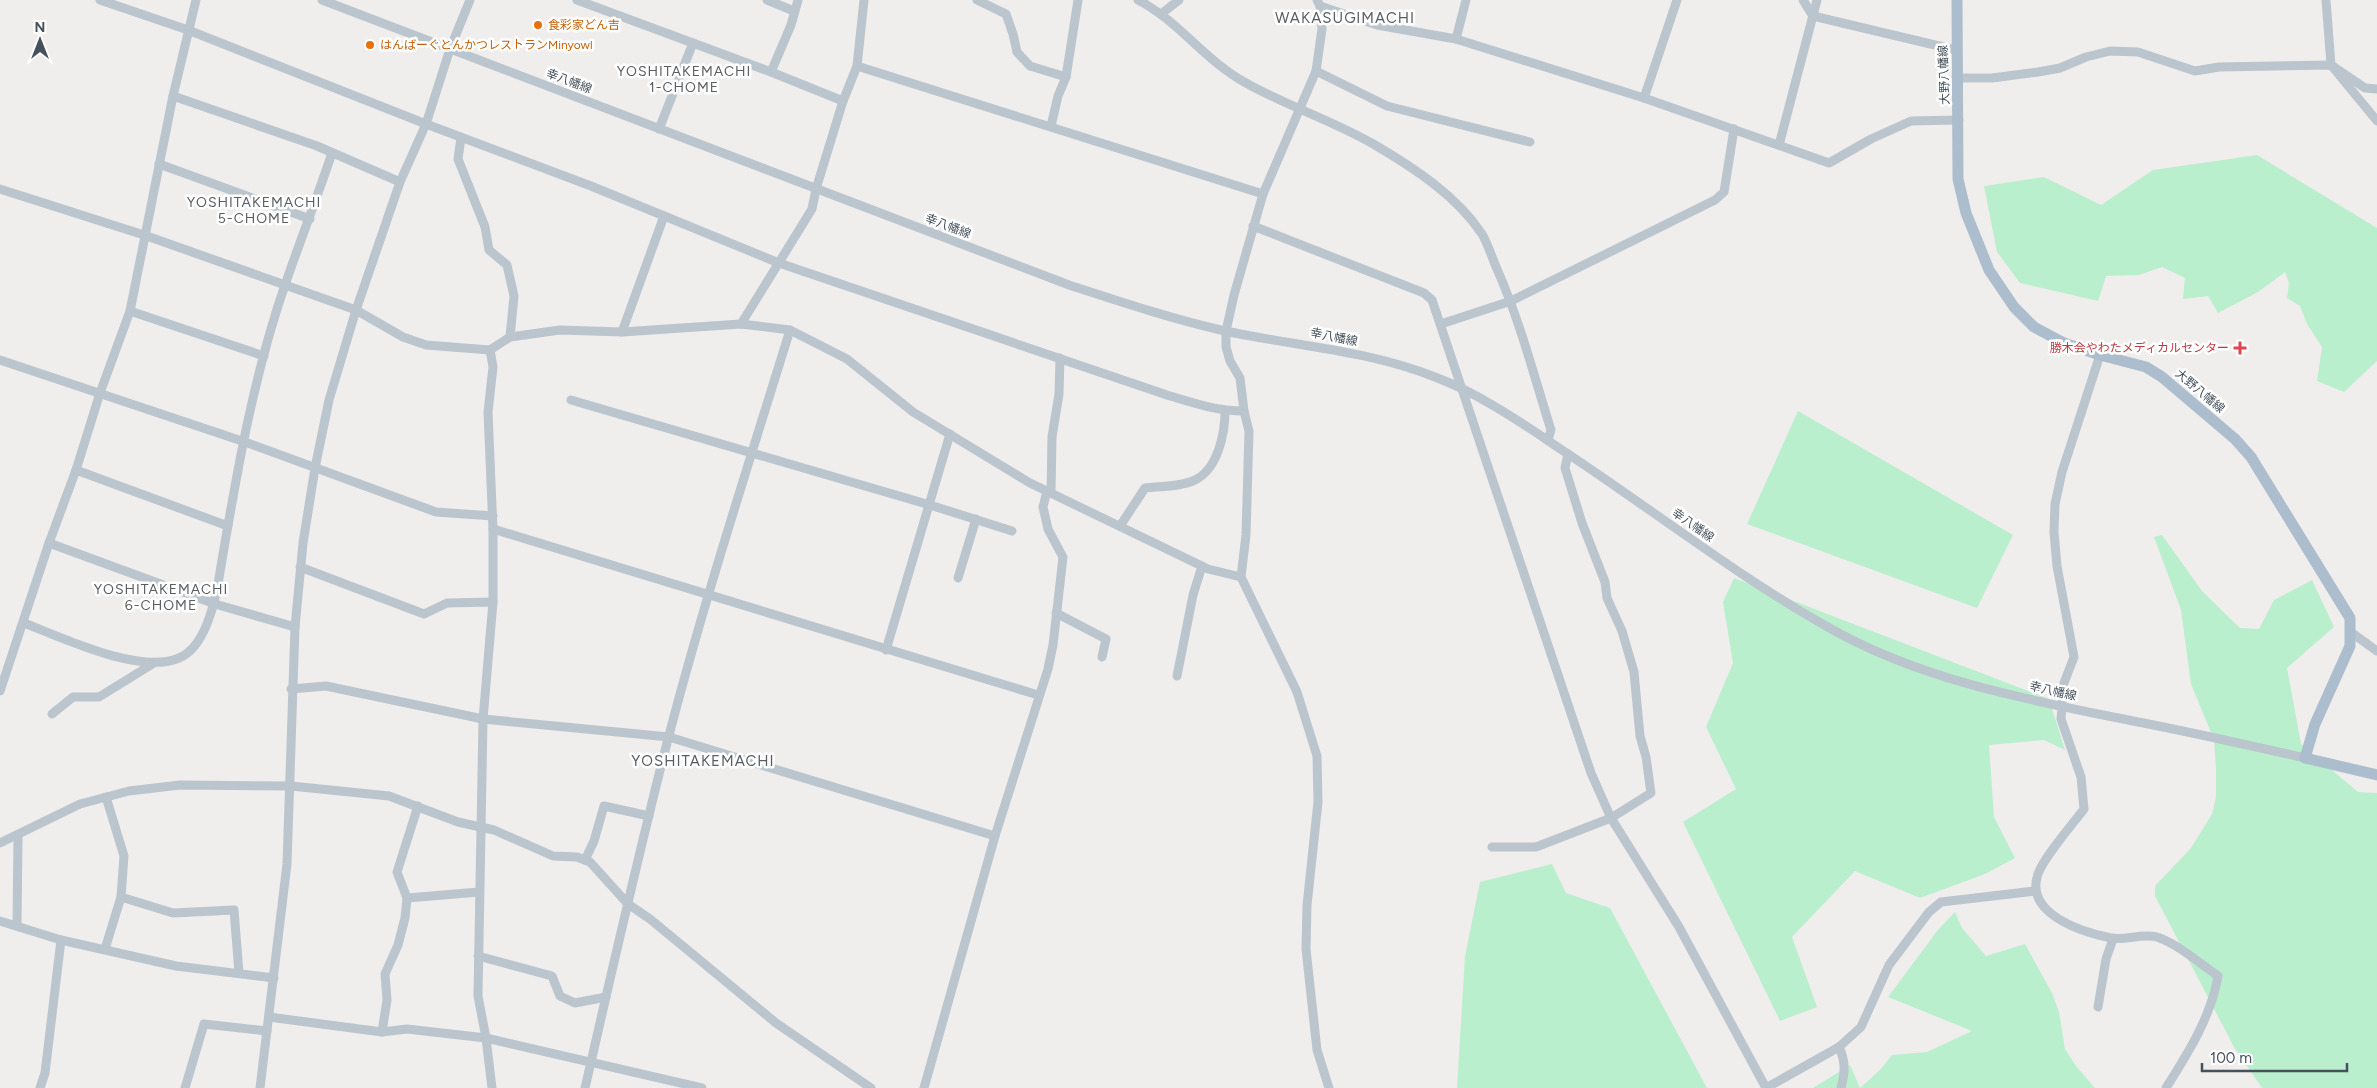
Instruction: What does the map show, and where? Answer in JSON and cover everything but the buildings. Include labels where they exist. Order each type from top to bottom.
[{"type":"main road","name":"大野八幡線","points":[[1956,0],[1956,78],[1959,120],[1958,179],[1966,213],[1989,270],[2014,306],[2034,328],[2064,343],[2146,367],[2235,439],[2251,457],[2350,618],[2352,633]]},
{"type":"main road","points":[[2352,633],[2350,646],[2316,724],[2305,758],[2377,775]]},
{"type":"street","points":[[100,0],[188,30],[462,138],[590,186],[779,263],[1167,396],[1226,411],[1244,411]]},
{"type":"street","points":[[0,691],[49,543],[76,470],[100,393],[130,311],[173,96],[196,0]]},
{"type":"street","name":"幸八幡線","points":[[322,0],[1070,285],[1132,306],[1226,331],[1379,359],[1435,377],[1462,389],[1548,440],[1746,577],[1828,628],[1884,654],[1944,676],[2060,706],[2305,758]]},
{"type":"street","points":[[260,1088],[287,864],[291,786],[291,689],[295,627],[300,568],[315,468],[329,400],[356,310],[400,182],[426,124],[450,49],[470,0]]},
{"type":"street","points":[[577,0],[771,72],[843,101]]},
{"type":"street","points":[[767,0],[794,11]]},
{"type":"street","points":[[771,72],[791,24],[798,0]]},
{"type":"street","points":[[741,324],[812,209],[816,189],[843,101],[857,66],[864,0]]},
{"type":"street","points":[[977,0],[1006,14],[1014,34],[1017,52],[1030,66],[1066,77]]},
{"type":"street","points":[[1051,126],[1058,96],[1066,77],[1078,0]]},
{"type":"street","points":[[1138,0],[1161,14],[1221,68],[1269,95],[1374,144],[1416,171],[1447,196],[1483,236],[1511,301],[1551,430],[1548,440]]},
{"type":"street","points":[[1161,14],[1179,0]]},
{"type":"street","points":[[1456,39],[1466,0]]},
{"type":"street","points":[[1644,98],[1677,0]]},
{"type":"street","points":[[1803,0],[1812,16],[1956,50]]},
{"type":"street","points":[[1779,145],[1817,0]]},
{"type":"street","points":[[2326,0],[2330,65],[2377,121]]},
{"type":"street","points":[[1329,1088],[1317,1050],[1306,949],[1307,905],[1318,802],[1317,756],[1297,692],[1241,578],[1246,535],[1249,431],[1244,411],[1240,378],[1230,361],[1226,348],[1226,331],[1234,295],[1263,194],[1316,71],[1322,29],[1318,3],[1377,25],[1456,39],[1644,98],[1829,163],[1871,139],[1911,121],[1959,120]]},
{"type":"street","points":[[659,129],[693,43]]},
{"type":"street","points":[[1956,78],[1992,78],[2038,72],[2060,68],[2086,57],[2110,51],[2138,52],[2195,71],[2219,67],[2330,65],[2365,88],[2377,90]]},
{"type":"street","points":[[857,66],[1263,194]]},
{"type":"street","points":[[1316,71],[1388,106],[1530,142]]},
{"type":"street","points":[[173,96],[332,153],[400,182]]},
{"type":"street","points":[[1441,324],[1511,301],[1715,200],[1724,192],[1734,129]]},
{"type":"street","points":[[462,138],[458,159],[485,228],[489,250],[507,265],[514,296],[510,337]]},
{"type":"street","points":[[24,623],[93,649],[142,662],[163,663],[181,658],[194,648],[215,604],[228,526],[264,356],[284,286],[310,219],[332,153]]},
{"type":"street","points":[[160,164],[310,219]]},
{"type":"street","points":[[0,189],[144,235],[356,310],[403,337],[426,345],[490,350],[510,337],[560,330],[622,332],[741,324],[790,330],[847,359],[913,412],[1049,492],[1202,566],[1241,578]]},
{"type":"street","points":[[622,332],[664,216]]},
{"type":"street","points":[[1253,226],[1424,293],[1432,300],[1591,773],[1612,818],[1679,927],[1766,1088],[1839,1047],[1861,1027],[1889,965],[1929,912],[1941,902],[2035,891]]},
{"type":"street","points":[[130,311],[264,356]]},
{"type":"street","points":[[585,1088],[669,737],[709,594],[790,330]]},
{"type":"street","points":[[490,350],[493,367],[488,412],[494,529],[493,602],[483,719],[478,996],[486,1038],[492,1088]]},
{"type":"street","points":[[2100,355],[2062,472],[2055,504],[2054,532],[2057,566],[2074,657],[2064,683],[2060,706],[2061,718],[2081,777],[2084,809],[2038,874],[2035,891],[2040,902],[2057,919],[2113,939],[2156,937],[2169,943],[2218,976],[2215,989],[2194,1043],[2166,1088]]},
{"type":"street","points":[[924,1088],[995,836],[1051,653],[1063,557],[1048,529],[1043,507],[1049,492],[1052,437],[1060,394],[1060,358]]},
{"type":"street","points":[[0,360],[245,442],[436,512],[493,516]]},
{"type":"street","points":[[571,400],[930,505],[1012,531]]},
{"type":"street","points":[[1120,526],[1145,488],[1180,484],[1195,480],[1207,471],[1218,450],[1225,424],[1226,411]]},
{"type":"street","points":[[886,650],[950,434]]},
{"type":"street","points":[[1492,847],[1536,847],[1612,818],[1651,793],[1646,757],[1640,736],[1634,672],[1622,631],[1607,598],[1605,582],[1582,523],[1565,468],[1568,454]]},
{"type":"street","points":[[76,470],[228,526]]},
{"type":"street","points":[[958,578],[976,519]]},
{"type":"street","points":[[494,529],[1038,695]]},
{"type":"street","points":[[49,543],[215,604],[295,627]]},
{"type":"street","points":[[1177,676],[1193,595],[1202,566]]},
{"type":"street","points":[[300,568],[424,614],[447,603],[493,602]]},
{"type":"street","points":[[1056,613],[1106,639],[1102,656]]},
{"type":"street","points":[[2352,633],[2377,651]]},
{"type":"street","points":[[52,714],[73,698],[99,697],[154,663]]},
{"type":"street","points":[[291,689],[326,686],[483,719],[669,737],[995,836]]},
{"type":"street","points":[[0,843],[80,804],[129,791],[180,785],[291,786],[389,796],[458,822],[480,826],[553,856],[577,857],[590,862],[628,904],[657,924],[776,1023],[871,1088]]},
{"type":"street","points":[[105,949],[121,897],[124,856],[106,797]]},
{"type":"street","points":[[382,1032],[387,1000],[385,974],[398,944],[405,918],[407,898],[397,872],[418,806]]},
{"type":"street","points":[[585,860],[594,841],[604,806],[649,816]]},
{"type":"street","points":[[17,925],[18,835]]},
{"type":"street","points":[[407,898],[479,892]]},
{"type":"street","points":[[121,897],[173,913],[234,910],[239,973]]},
{"type":"street","points":[[0,921],[61,940],[176,966],[274,978]]},
{"type":"street","points":[[2098,1006],[2106,959],[2113,939]]},
{"type":"street","points":[[40,1088],[45,1073],[61,940]]},
{"type":"street","points":[[478,956],[552,976],[560,996],[575,1003],[606,997]]},
{"type":"street","points":[[269,1017],[382,1032],[407,1029],[486,1038],[702,1088]]},
{"type":"street","points":[[185,1088],[204,1024],[267,1031]]},
{"type":"street","points":[[1839,1047],[1843,1056],[1846,1073],[1841,1088]]},
{"type":"green space","points":[[2257,155],[2377,228],[2377,361],[2344,392],[2317,381],[2322,347],[2307,324],[2300,306],[2287,298],[2289,283],[2285,272],[2258,292],[2218,313],[2208,296],[2183,299],[2185,278],[2162,267],[2139,275],[2106,276],[2098,301],[2020,283],[1997,252],[1984,186],[2044,177],[2101,205],[2153,170]]},
{"type":"green space","points":[[1798,411],[2013,535],[1977,608],[1747,524]]},
{"type":"green space","points":[[2162,535],[2202,591],[2240,628],[2259,629],[2274,600],[2312,580],[2334,627],[2287,668],[2301,744],[2358,792],[2377,793],[2377,1088],[2262,1088],[2234,1047],[2155,896],[2155,886],[2191,848],[2212,814],[2216,797],[2214,740],[2191,684],[2181,610],[2154,537]]},
{"type":"green space","points":[[1734,578],[2049,699],[2065,750],[2044,740],[1989,745],[1994,817],[2015,858],[1985,874],[1920,898],[1855,871],[1792,937],[1817,1007],[1780,1021],[1683,822],[1736,789],[1706,727],[1733,663],[1723,602]]},
{"type":"green space","points":[[1552,864],[1566,893],[1610,908],[1707,1088],[1457,1088],[1465,956],[1480,882]]},
{"type":"green space","points":[[1955,912],[1962,928],[1986,956],[2025,944],[2052,993],[2059,1012],[2065,1049],[2076,1066],[2095,1088],[1860,1088],[1880,1070],[1892,1055],[1927,1052],[1972,1031],[1888,997],[1937,931]]},
{"type":"green space","points":[[1850,1065],[1860,1088],[1813,1088]]},
{"type":"place","name":"食彩家どん吉","points":[[538,25]]},
{"type":"place","name":"はんばーぐとんかつレストランMinyowl","points":[[370,45]]},
{"type":"place","name":"勝木会やわたメディカルセンター","points":[[2240,348]]},
{"type":"district","name":"WAKASUGIMACHI","points":[[1345,18]]},
{"type":"district","name":"YOSHITAKEMACHI 1-CHOME","points":[[684,79]]},
{"type":"district","name":"YOSHITAKEMACHI 5-CHOME","points":[[254,210]]},
{"type":"district","name":"YOSHITAKEMACHI 6-CHOME","points":[[161,598]]},
{"type":"district","name":"YOSHITAKEMACHI","points":[[703,761]]}]
